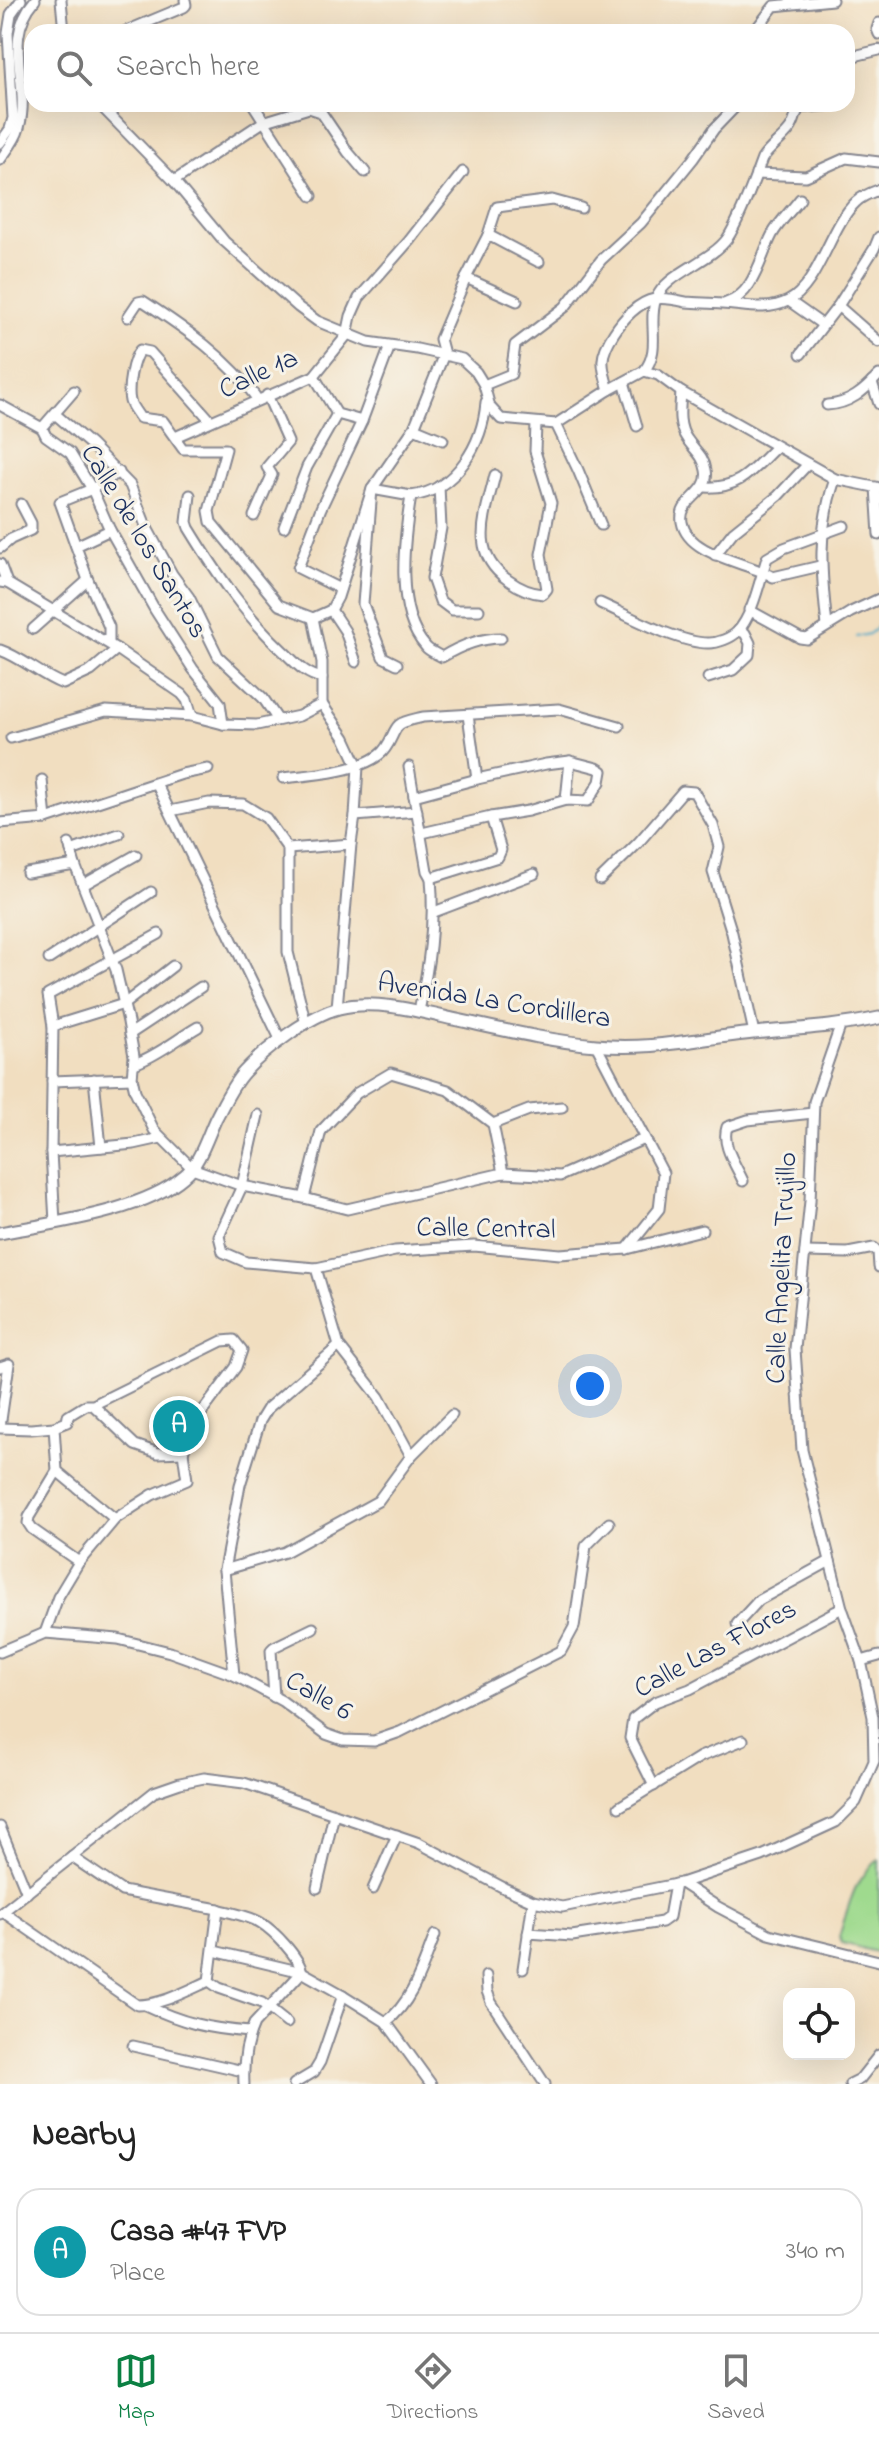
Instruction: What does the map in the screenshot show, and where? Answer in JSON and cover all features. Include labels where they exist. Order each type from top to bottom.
[{"type":"main road","name":"Avenida La Cordillera","points":[[0,1233],[100,1213],[151,1195],[184,1177],[192,1168],[228,1095],[243,1073],[281,1041],[337,1008],[371,1006],[419,1011],[596,1045],[638,1047],[754,1033],[840,1027],[879,1018]]},
{"type":"street","points":[[0,143],[10,129],[13,118],[8,33],[11,14],[21,0]]},
{"type":"street","points":[[0,160],[20,125],[22,107],[17,37],[23,17],[33,0]]},
{"type":"street","points":[[61,0],[63,24]]},
{"type":"street","points":[[143,24],[184,7],[185,0]]},
{"type":"street","points":[[761,24],[774,6],[832,0]]},
{"type":"street","points":[[879,23],[879,34]]},
{"type":"street","points":[[855,56],[879,50]]},
{"type":"street","points":[[107,112],[174,181],[224,241],[308,315],[368,342],[462,359],[469,364],[486,390],[490,407],[501,419],[556,424],[644,371],[654,347],[656,298]]},
{"type":"street","points":[[257,112],[312,196]]},
{"type":"street","points":[[174,181],[263,122],[296,112]]},
{"type":"street","points":[[321,112],[365,172]]},
{"type":"street","points":[[486,390],[511,374],[515,345],[565,307],[601,260],[641,223],[730,112]]},
{"type":"street","points":[[609,390],[602,367],[603,355],[618,327],[639,306],[656,298],[678,275],[705,260],[726,240],[769,149],[793,126],[797,112]]},
{"type":"street","points":[[756,174],[806,176],[846,158],[879,162]]},
{"type":"street","points":[[347,335],[359,298],[463,172]]},
{"type":"street","points":[[656,298],[749,308],[789,301],[801,291],[811,276],[841,220],[857,201],[879,189]]},
{"type":"street","points":[[722,304],[735,300],[743,293],[753,279],[773,232],[800,199]]},
{"type":"street","points":[[211,421],[150,352],[140,350],[135,355],[130,402],[140,418],[163,421],[183,449],[226,449],[209,511],[211,522],[279,605],[313,618],[331,610],[338,597],[372,489],[414,428],[444,354],[440,339],[488,235],[497,207],[552,200],[581,208]]},
{"type":"street","points":[[488,235],[539,262]]},
{"type":"street","points":[[801,354],[838,306],[879,237]]},
{"type":"street","points":[[466,278],[517,301]]},
{"type":"street","points":[[128,317],[138,302],[143,301],[209,347],[263,398],[288,442],[267,467],[272,475],[254,516]]},
{"type":"street","points":[[789,301],[823,325]]},
{"type":"street","points":[[838,306],[879,342]]},
{"type":"street","name":"Calle 1a","points":[[175,437],[314,376],[347,335]]},
{"type":"street","points":[[340,589],[298,568],[321,508],[362,421],[390,346]]},
{"type":"street","points":[[644,371],[658,375],[681,392],[835,479],[877,487],[879,535]]},
{"type":"street","points":[[314,376],[337,414],[362,421]]},
{"type":"street","points":[[876,378],[879,404]]},
{"type":"street","points":[[827,405],[850,400],[876,378]]},
{"type":"street","points":[[624,382],[637,426]]},
{"type":"street","points":[[372,489],[423,495],[456,473],[472,451],[485,421],[486,390]]},
{"type":"street","name":"Calle de los Santos","points":[[74,391],[42,428],[46,436],[70,453],[92,489],[110,530],[178,645],[220,703],[223,724]]},
{"type":"street","points":[[681,392],[680,424],[685,438],[704,462],[707,473],[705,487],[684,509],[682,522],[690,538],[715,555],[773,577],[820,566]]},
{"type":"street","points":[[0,405],[42,428]]},
{"type":"street","points":[[55,414],[130,485],[146,526],[172,574],[189,597],[218,656],[263,698],[278,720]]},
{"type":"street","points":[[284,527],[307,467],[337,414]]},
{"type":"street","points":[[495,475],[482,531],[488,561],[495,571],[516,586],[543,594],[547,589],[541,554],[551,503],[535,451],[536,424]]},
{"type":"street","points":[[556,424],[601,525]]},
{"type":"street","points":[[414,428],[443,440]]},
{"type":"street","points":[[705,487],[721,488],[735,484],[776,447]]},
{"type":"street","points":[[715,555],[733,532],[778,496],[808,464]]},
{"type":"street","points":[[113,646],[109,627],[60,502],[92,489],[119,472]]},
{"type":"street","points":[[827,626],[820,566],[826,505],[835,479]]},
{"type":"street","points":[[439,486],[441,528],[432,578],[440,601],[452,610],[479,610]]},
{"type":"street","points":[[372,489],[363,604],[383,657],[397,664]]},
{"type":"street","points":[[190,495],[189,528],[217,574],[255,624],[308,675],[322,678]]},
{"type":"street","points":[[411,496],[403,542],[406,613],[426,649],[442,657],[460,646],[488,638],[501,638]]},
{"type":"street","points":[[0,548],[31,530],[31,523],[21,504]]},
{"type":"street","points":[[600,603],[663,630],[710,644],[727,639],[738,631],[749,610],[761,585],[767,558],[844,526]]},
{"type":"street","points":[[76,546],[110,530]]},
{"type":"street","points":[[0,564],[3,583],[113,646],[182,694],[192,716]]},
{"type":"street","points":[[33,629],[88,580]]},
{"type":"street","points":[[749,610],[807,639],[879,599]]},
{"type":"street","points":[[331,610],[345,631],[356,662]]},
{"type":"street","points":[[313,618],[322,662],[322,704],[345,738],[358,766],[337,1008]]},
{"type":"street","points":[[708,678],[733,670],[749,655],[750,643],[745,633],[738,631]]},
{"type":"street","points":[[0,650],[63,684],[91,671],[113,646]]},
{"type":"street","points":[[11,738],[106,711],[192,716],[223,724],[257,725],[299,716],[322,704]]},
{"type":"street","points":[[283,778],[358,766],[378,756],[403,722],[423,717],[559,709],[619,726]]},
{"type":"street","points":[[468,715],[477,779]]},
{"type":"street","points":[[566,800],[570,761]]},
{"type":"street","points":[[414,796],[477,779],[570,761],[602,771],[591,799],[566,800],[422,833]]},
{"type":"street","points":[[409,767],[427,871],[431,878],[434,912],[429,968],[419,1011]]},
{"type":"street","points":[[0,823],[46,819],[182,774],[208,769]]},
{"type":"street","points":[[42,780],[46,819]]},
{"type":"street","points":[[156,783],[281,1041]]},
{"type":"street","points":[[600,880],[638,843],[683,791],[694,792],[713,825],[719,847],[713,872],[732,933],[754,1033]]},
{"type":"street","points":[[170,811],[209,803],[243,804],[266,818],[288,849],[288,952],[306,1024]]},
{"type":"street","points":[[355,816],[417,811]]},
{"type":"street","points":[[431,878],[498,857],[501,850],[491,817]]},
{"type":"street","points":[[119,834],[70,848],[112,960],[124,1004],[135,1091],[154,1130],[192,1168],[242,1186],[347,1209],[503,1173],[560,1176],[644,1139]]},
{"type":"street","points":[[288,849],[351,844]]},
{"type":"street","points":[[83,885],[136,855]]},
{"type":"street","points":[[27,873],[75,865]]},
{"type":"street","points":[[434,912],[534,874]]},
{"type":"street","points":[[49,959],[151,892]]},
{"type":"street","points":[[55,1222],[51,1152],[53,1026],[48,995],[159,934]]},
{"type":"street","points":[[53,1026],[124,1004],[173,966]]},
{"type":"street","points":[[130,1034],[201,987]]},
{"type":"street","points":[[134,1064],[151,1058],[198,1027]]},
{"type":"street","name":"Calle Angelita Trujillo","points":[[2,1913],[154,1792],[204,1778],[244,1783],[397,1835],[419,1843],[533,1901],[562,1907],[678,1884],[762,1856],[836,1822],[856,1802],[877,1763],[876,1716],[842,1608],[802,1450],[795,1349],[810,1201],[814,1102],[840,1027]]},
{"type":"street","points":[[596,1045],[663,1173],[659,1209],[627,1249]]},
{"type":"street","points":[[304,1198],[321,1131],[357,1093],[391,1073],[448,1090],[493,1124],[503,1173]]},
{"type":"street","points":[[52,1081],[132,1078]]},
{"type":"street","points":[[94,1079],[101,1147]]},
{"type":"street","points":[[493,1124],[529,1110],[562,1107]]},
{"type":"street","points":[[743,1181],[727,1146],[727,1127],[748,1120],[813,1113]]},
{"type":"street","points":[[242,1186],[258,1115]]},
{"type":"street","points":[[51,1152],[134,1144],[161,1138]]},
{"type":"street","name":"Calle Central","points":[[242,1186],[219,1236],[223,1252],[246,1262],[316,1268],[395,1251],[474,1246],[560,1254],[627,1249],[702,1230]]},
{"type":"street","points":[[805,1252],[848,1253],[874,1248],[878,1252],[879,1267]]},
{"type":"street","points":[[316,1268],[339,1346],[379,1397],[411,1456]]},
{"type":"street","points":[[0,1367],[9,1364],[0,1427],[54,1427],[67,1422],[68,1416],[75,1410],[93,1405],[222,1341],[234,1340],[242,1350],[236,1367],[194,1423],[183,1452],[187,1480],[152,1495],[115,1519],[79,1562],[58,1597],[45,1633]]},
{"type":"street","points":[[234,1675],[224,1570],[240,1485],[260,1421],[268,1408],[339,1346]]},
{"type":"street","points":[[93,1405],[135,1445],[158,1453],[183,1452]]},
{"type":"street","points":[[224,1570],[285,1552],[378,1501],[411,1456],[452,1415]]},
{"type":"street","points":[[54,1427],[57,1471],[28,1523],[79,1562]]},
{"type":"street","points":[[57,1471],[115,1519]]},
{"type":"street","name":"Calle 6","points":[[0,1652],[45,1633],[118,1639],[170,1652],[234,1675],[274,1697],[326,1734],[343,1740],[374,1741],[400,1732],[561,1651],[574,1627],[586,1546],[609,1523]]},
{"type":"street","points":[[737,1624],[759,1600],[830,1561]]},
{"type":"street","name":"Calle Las Flores","points":[[654,1786],[630,1738],[633,1719],[655,1702],[690,1689],[842,1608]]},
{"type":"street","points":[[274,1697],[271,1650],[313,1628]]},
{"type":"street","points":[[861,1661],[879,1656]]},
{"type":"street","points":[[619,1807],[700,1757],[743,1740]]},
{"type":"street","points":[[317,1888],[334,1814]]},
{"type":"street","points":[[0,1827],[27,1893]]},
{"type":"street","points":[[373,1889],[397,1835]]},
{"type":"street","points":[[72,1857],[122,1891],[218,1909],[261,1922],[293,1954],[301,1964],[302,1972]]},
{"type":"street","points":[[528,1933],[572,1936],[662,1922],[669,1917],[678,1884],[769,1934],[879,1961]]},
{"type":"street","points":[[523,1969],[533,1901]]},
{"type":"street","points":[[209,1981],[218,1909]]},
{"type":"street","points":[[2,1913],[24,1924],[137,2005],[181,1994],[209,1981]]},
{"type":"street","points":[[386,2022],[399,2010],[415,1985],[435,1935]]},
{"type":"street","points":[[214,1951],[302,1972],[343,1995],[386,2022],[431,2084]]},
{"type":"street","points":[[244,2084],[243,2071],[250,2032],[267,2007],[302,1972]]},
{"type":"street","points":[[486,1976],[491,2002],[545,2084]]},
{"type":"street","points":[[209,1981],[267,2007],[287,2023]]},
{"type":"street","points":[[294,2084],[314,2072],[320,2062],[343,1995]]},
{"type":"street","points":[[145,2005],[176,2020],[215,2029],[250,2032]]},
{"type":"street","points":[[133,2046],[243,2071]]},
{"type":"street","points":[[850,2084],[860,2079],[879,2055]]},
{"type":"green space","points":[[879,1860],[879,1953],[842,1943],[839,1937],[857,1884]]},
{"type":"waterway","points":[[856,637],[869,634],[879,626]]},
{"type":"place","name":"Casa #47 FVP","points":[[179,1426]]}]
